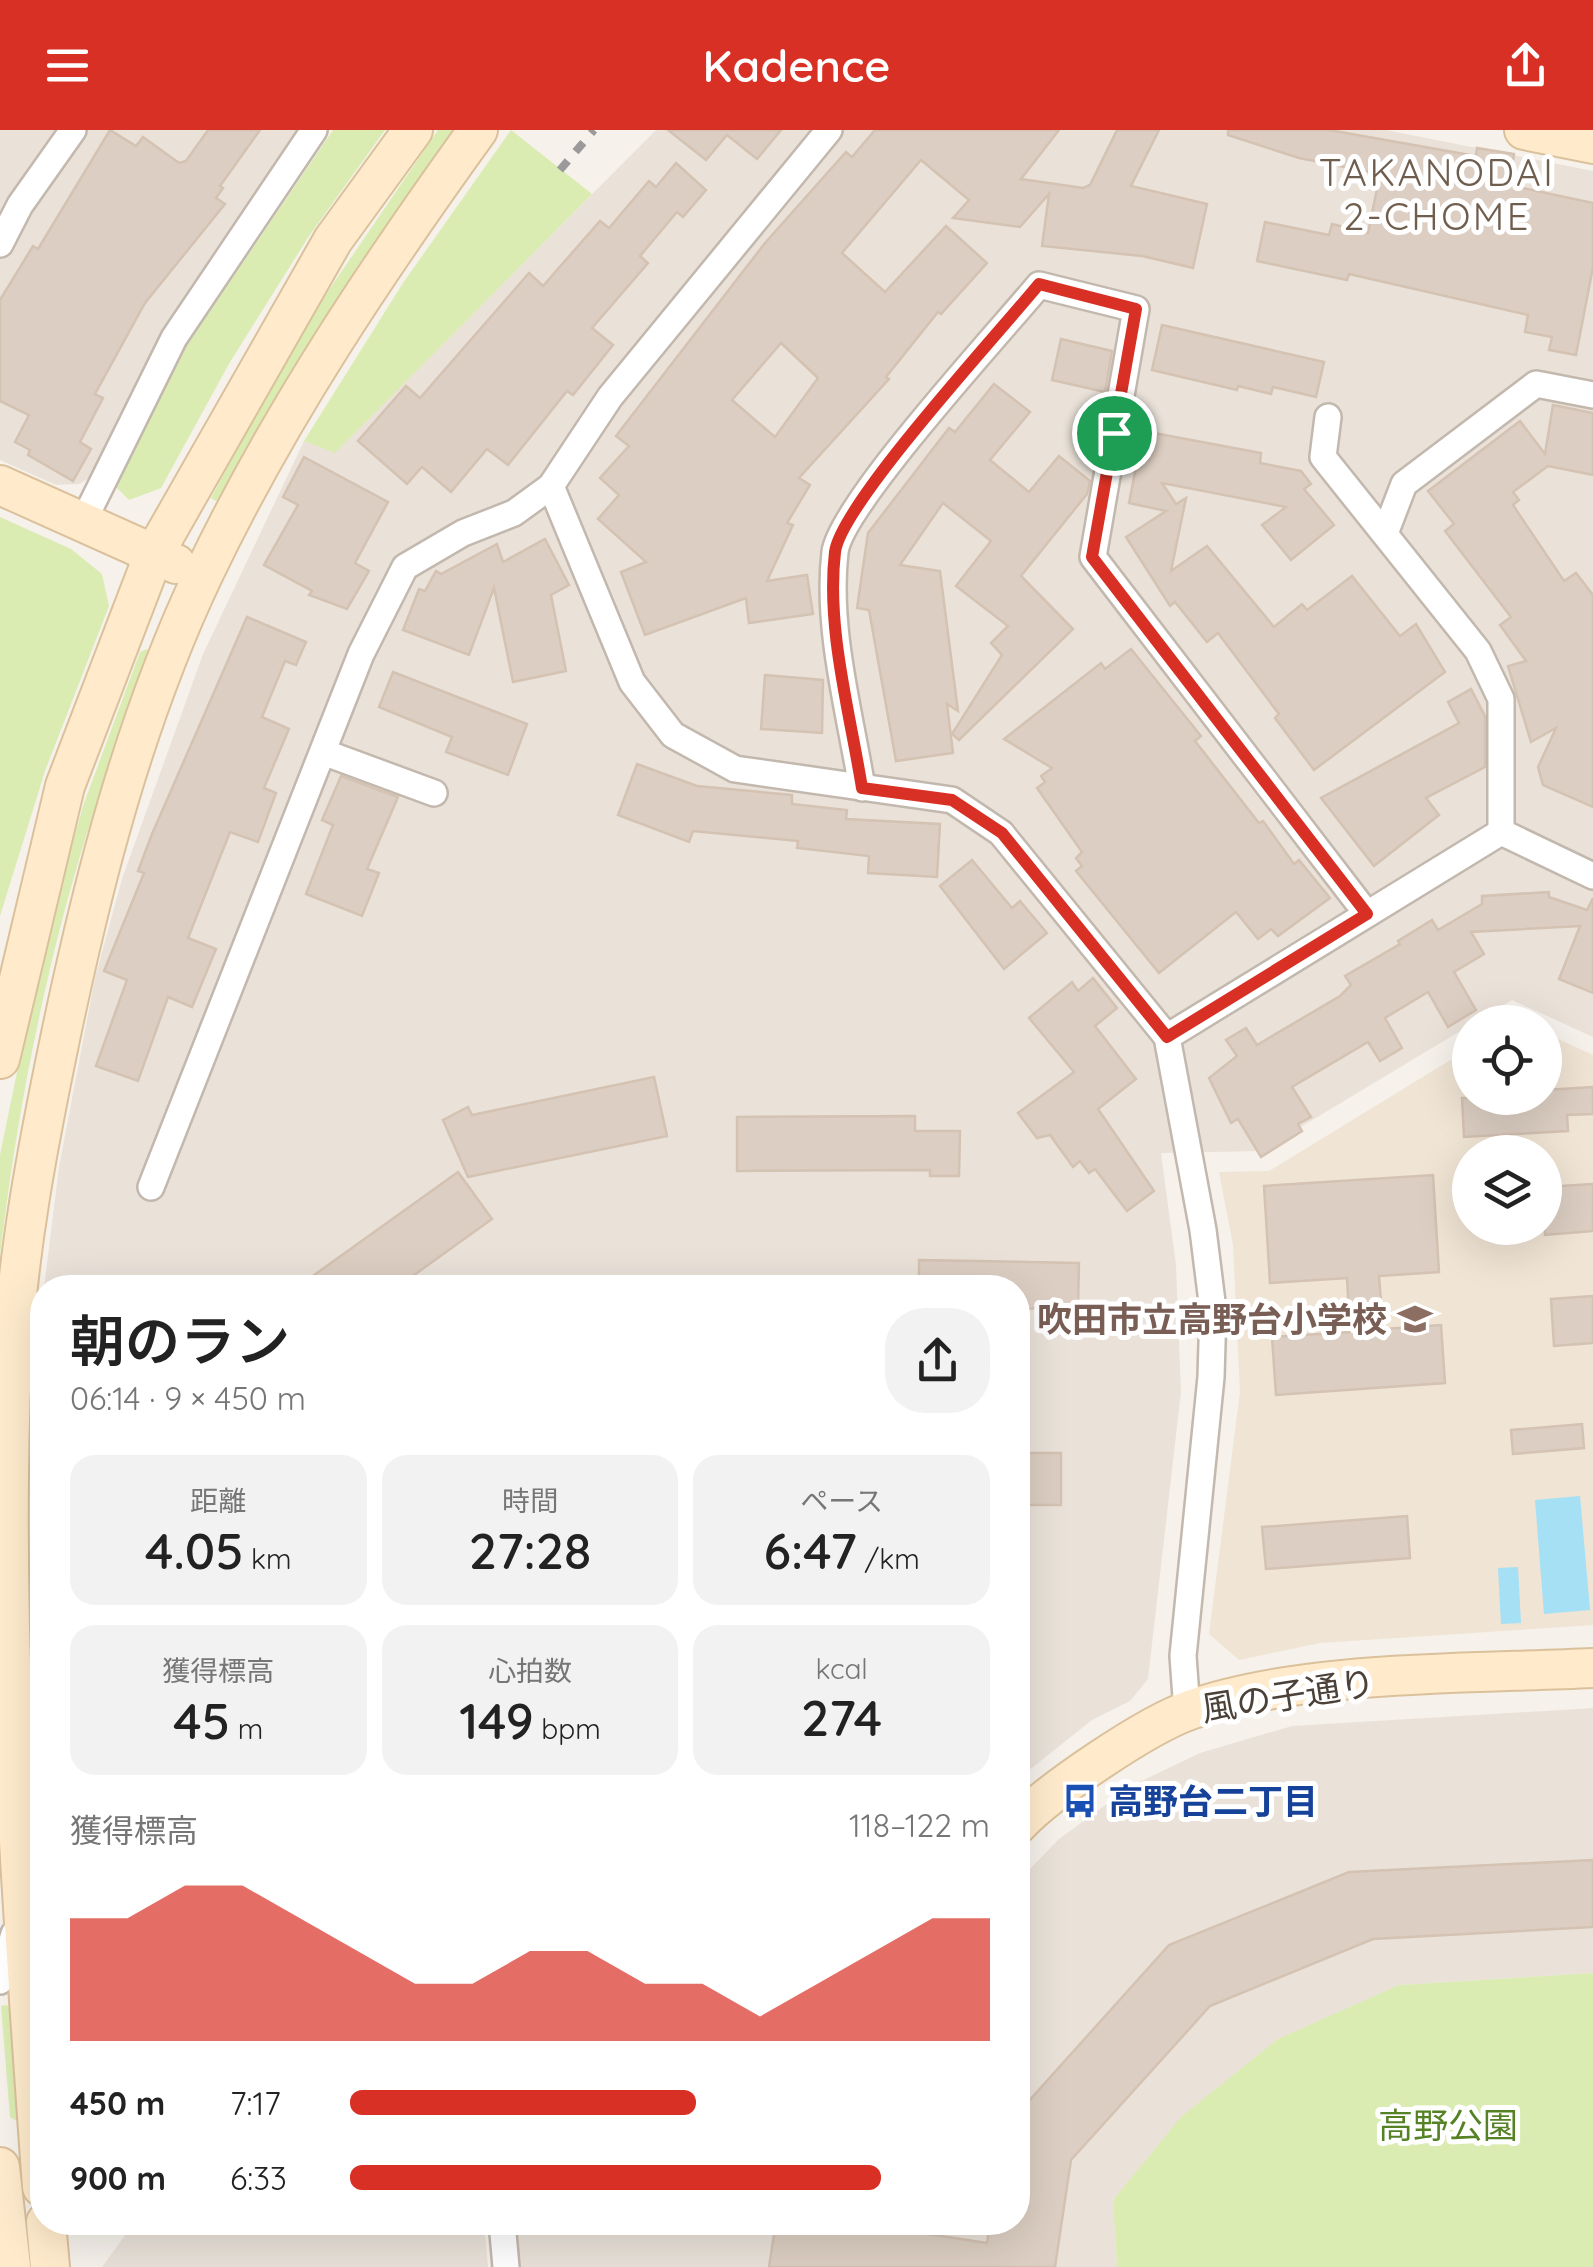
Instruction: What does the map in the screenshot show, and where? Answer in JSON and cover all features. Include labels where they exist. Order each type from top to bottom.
[{"type":"main road","points":[[0,1059],[65,786],[154,554],[334,240],[413,130]]},
{"type":"main road","points":[[30,1997],[7,1554],[12,1357],[34,1167],[94,874],[173,645],[203,576],[377,269],[478,130]]},
{"type":"main road","points":[[1524,130],[1593,144]]},
{"type":"main road","points":[[0,485],[203,576]]},
{"type":"main road","name":"風の子通り","points":[[1030,1814],[1067,1783],[1187,1711],[1243,1696],[1360,1680],[1593,1668]]},
{"type":"main road","points":[[11,2267],[2,2181],[30,2187]]},
{"type":"main road","points":[[47,2235],[50,2267]]},
{"type":"street","points":[[0,244],[20,205],[73,130]]},
{"type":"street","points":[[83,522],[174,338],[314,130]]},
{"type":"street","points":[[150,1187],[361,654],[406,566],[462,533],[514,513],[551,486],[610,397],[829,130]]},
{"type":"street","points":[[862,788],[834,607],[835,548],[858,503],[1039,284],[1136,309],[1092,557],[1367,914]]},
{"type":"street","points":[[1386,531],[1404,484],[1536,384],[1593,395]]},
{"type":"street","points":[[1328,417],[1323,457],[1386,531],[1478,651],[1501,699],[1502,832]]},
{"type":"street","points":[[551,486],[632,682],[673,735],[735,769],[952,800],[1002,833],[1167,1037],[1203,1230],[1212,1310],[1211,1377],[1183,1656],[1187,1711]]},
{"type":"street","points":[[323,752],[434,793]]},
{"type":"street","points":[[1502,832],[1593,876]]},
{"type":"street","points":[[1167,1037],[1502,832]]},
{"type":"street","points":[[0,1981],[14,1942],[22,1869]]},
{"type":"street","points":[[503,2235],[506,2267]]},
{"type":"shaded area","points":[[0,130],[311,130],[169,332],[91,477],[79,484],[56,485],[0,460]]},
{"type":"shaded area","points":[[656,130],[1386,130],[1593,171],[1593,1037],[1562,1023],[1562,1005],[1523,1005],[1512,1000],[1504,1005],[1452,1005],[1452,1036],[1261,1151],[1161,1153],[1176,1265],[1181,1392],[1148,1679],[1130,1701],[1092,1720],[1030,1769],[1030,1275],[46,1275],[59,1167],[95,978],[122,879],[203,654],[304,441],[335,452]]},
{"type":"shaded area","name":"吹田市立高野台小学校","points":[[1562,1041],[1593,1055],[1593,1625],[1320,1643],[1239,1660],[1209,1634],[1240,1392],[1233,1245],[1219,1172],[1269,1171],[1452,1059],[1452,1115],[1562,1115]]},
{"type":"shaded area","points":[[1593,1708],[1593,1973],[1399,1985],[1113,2199],[1117,2267],[516,2267],[517,2235],[1030,2235],[1030,1869],[1059,1839],[1133,1785],[1200,1753],[1292,1726]]},
{"type":"shaded area","points":[[125,2235],[485,2235],[488,2267],[102,2267]]},
{"type":"green space","points":[[333,130],[385,130],[309,236],[230,362],[161,488],[129,500],[116,487],[187,345]]},
{"type":"green space","points":[[438,130],[454,130],[357,267],[220,503],[211,498],[301,331]]},
{"type":"green space","points":[[511,130],[592,194],[335,453],[304,441],[403,283]]},
{"type":"green space","points":[[0,517],[71,549],[102,574],[109,606],[45,771],[0,916]]},
{"type":"green space","points":[[147,649],[151,656],[93,814],[57,939],[24,1096],[0,1255],[0,1155],[40,960],[83,806],[140,652]]},
{"type":"green space","name":"高野公園","points":[[1593,1973],[1593,2267],[1117,2267],[1113,2200],[1181,2117],[1278,2039],[1399,1985]]},
{"type":"green space","points":[[1,2006],[14,2008],[19,2122],[10,2117]]},
{"type":"water","points":[[1580,1496],[1590,1610],[1544,1614],[1535,1500]]},
{"type":"water","points":[[1518,1567],[1521,1623],[1501,1624],[1498,1568]]},
{"type":"building","points":[[110,130],[136,146],[143,137],[179,163],[186,161],[208,130],[260,130],[220,186],[223,188],[216,198],[225,204],[145,303],[95,394],[103,398],[80,442],[91,449],[73,481],[28,455],[30,450],[15,442],[29,415],[0,401],[0,300],[33,246],[38,249]]},
{"type":"building","points":[[668,130],[781,130],[757,159],[727,135],[706,160]]},
{"type":"building","points":[[875,130],[1059,130],[1021,179],[1083,188],[1090,185],[1117,130],[1159,130],[1131,186],[1207,204],[1193,268],[1142,256],[1042,246],[1049,194],[1020,227],[953,218],[969,200],[921,160],[842,253],[885,292],[946,226],[987,263],[941,314],[938,312],[886,377],[889,379],[799,478],[810,485],[787,523],[793,525],[767,581],[807,575],[813,614],[749,623],[746,598],[645,635],[621,572],[646,562],[598,519],[619,495],[600,478],[629,446],[616,436],[765,243],[846,152],[852,157]],"holes":[[[781,343],[818,378],[775,437],[732,400]]]},
{"type":"building","points":[[1228,130],[1329,130],[1476,156],[1477,148],[1514,154],[1509,185],[1593,203],[1593,267],[1576,355],[1549,350],[1552,337],[1525,332],[1528,315],[1349,274],[1347,280],[1257,261],[1265,222],[1329,235],[1332,224],[1368,233],[1380,174],[1299,158],[1228,135]]},
{"type":"building","points":[[676,163],[706,190],[683,217],[677,212],[640,256],[648,263],[592,328],[613,345],[573,395],[567,391],[508,465],[487,449],[451,492],[422,467],[407,484],[358,441],[406,386],[420,398],[529,273],[543,286],[600,221],[609,228],[649,181],[656,187]]},
{"type":"building","points":[[1162,325],[1324,362],[1316,397],[1273,387],[1271,394],[1238,386],[1237,390],[1152,370]]},
{"type":"building","points":[[1061,339],[1112,351],[1105,392],[1052,380]]},
{"type":"building","points":[[994,384],[1030,412],[990,460],[1029,492],[1059,456],[1090,481],[1087,494],[1021,576],[1073,629],[959,740],[952,734],[1002,655],[991,643],[1008,626],[956,586],[991,541],[943,503],[900,565],[940,571],[958,711],[947,704],[953,753],[896,761],[869,610],[857,608],[868,533],[949,428],[955,432]]},
{"type":"building","points":[[1553,405],[1593,413],[1593,475],[1548,466],[1513,492],[1519,500],[1513,505],[1564,581],[1576,573],[1593,595],[1593,807],[1543,785],[1538,767],[1556,728],[1531,742],[1508,666],[1526,661],[1500,625],[1511,617],[1445,531],[1454,524],[1428,491],[1520,421],[1545,454]]},
{"type":"building","points":[[1143,431],[1261,453],[1260,463],[1301,471],[1311,484],[1304,489],[1334,525],[1291,560],[1262,525],[1286,507],[1162,483],[1176,504],[1186,498],[1171,571],[1207,546],[1274,627],[1302,604],[1307,610],[1352,576],[1400,636],[1416,624],[1445,672],[1314,770],[1275,718],[1279,714],[1218,633],[1207,642],[1175,602],[1170,606],[1126,537],[1166,511],[1129,503]]},
{"type":"building","points":[[304,457],[388,502],[355,563],[369,571],[347,609],[309,595],[312,591],[264,565],[298,505],[283,497]]},
{"type":"building","points":[[545,539],[569,585],[551,595],[566,671],[513,682],[494,588],[469,655],[403,630],[419,589],[425,591],[436,571],[441,574],[497,544],[503,562]]},
{"type":"building","points":[[247,617],[306,642],[296,665],[285,661],[262,717],[289,729],[264,788],[276,793],[258,842],[230,832],[188,938],[216,949],[192,1007],[168,997],[138,1081],[96,1066],[127,980],[104,971],[144,873],[138,871],[152,834]]},
{"type":"building","points":[[1131,649],[1201,736],[1195,741],[1259,823],[1263,821],[1294,864],[1299,860],[1330,898],[1278,936],[1271,929],[1258,939],[1236,912],[1159,973],[1076,871],[1082,866],[1076,858],[1082,852],[1037,788],[1045,782],[1041,776],[1052,768],[1004,739],[1101,663],[1105,669]]},
{"type":"building","points":[[393,672],[527,724],[508,775],[446,752],[452,737],[379,707]]},
{"type":"building","points":[[765,675],[823,680],[822,733],[761,729]]},
{"type":"building","points":[[1471,689],[1485,716],[1485,767],[1426,798],[1439,815],[1374,866],[1321,798],[1459,723],[1448,702]]},
{"type":"building","points":[[637,764],[697,786],[792,795],[792,804],[847,810],[846,819],[940,824],[937,877],[868,873],[869,856],[797,848],[798,841],[693,831],[689,842],[618,815]]},
{"type":"building","points":[[341,776],[398,797],[367,869],[379,873],[362,916],[306,894],[333,825],[322,820]]},
{"type":"building","points":[[972,860],[1012,908],[1020,901],[1047,933],[1004,969],[940,886]]},
{"type":"building","points":[[1549,892],[1549,897],[1587,910],[1593,898],[1593,993],[1559,979],[1580,926],[1471,932],[1484,954],[1454,972],[1473,1005],[1452,1005],[1452,1025],[1448,1027],[1428,992],[1385,1018],[1402,1048],[1380,1061],[1368,1042],[1292,1087],[1311,1117],[1298,1124],[1302,1131],[1261,1157],[1238,1119],[1231,1123],[1209,1078],[1237,1056],[1226,1040],[1246,1028],[1257,1045],[1340,996],[1351,985],[1345,976],[1432,920],[1438,930],[1482,904],[1482,896]]},
{"type":"building","points":[[1093,978],[1117,1008],[1095,1026],[1136,1079],[1098,1109],[1154,1191],[1127,1211],[1095,1169],[1089,1173],[1080,1161],[1073,1167],[1050,1135],[1037,1138],[1018,1113],[1074,1072],[1029,1018],[1072,982],[1078,991]]},
{"type":"building","points":[[654,1077],[667,1136],[468,1177],[443,1120],[468,1107],[472,1115]]},
{"type":"building","points":[[1593,1087],[1593,1114],[1567,1115],[1568,1131],[1464,1135],[1463,1115],[1562,1115],[1562,1089]]},
{"type":"building","points":[[915,1116],[915,1131],[960,1131],[959,1176],[930,1176],[930,1170],[737,1171],[737,1117]]},
{"type":"building","points":[[458,1172],[492,1219],[414,1275],[314,1275]]},
{"type":"building","points":[[1433,1175],[1439,1272],[1379,1276],[1383,1329],[1441,1325],[1445,1383],[1276,1395],[1272,1337],[1350,1332],[1347,1278],[1270,1283],[1264,1186]]},
{"type":"building","points":[[1593,1184],[1593,1231],[1562,1234],[1562,1186]]},
{"type":"building","points":[[919,1260],[1079,1263],[1078,1307],[1030,1309],[1030,1275],[919,1275]]},
{"type":"building","points":[[1593,1296],[1593,1343],[1554,1346],[1551,1299]]},
{"type":"building","points":[[1582,1424],[1584,1448],[1513,1454],[1511,1430]]},
{"type":"building","points":[[1030,1453],[1061,1453],[1061,1505],[1030,1505]]},
{"type":"building","points":[[1407,1516],[1410,1558],[1266,1569],[1262,1527]]},
{"type":"building","points":[[1593,1860],[1593,1927],[1373,1939],[1210,2006],[1071,2160],[1055,2267],[769,2267],[774,2235],[935,2235],[987,2243],[988,2235],[1030,2235],[1030,2100],[1169,1945],[1349,1872]]},
{"type":"railway","points":[[560,170],[594,130]]},
{"type":"place","name":"吹田市立高野台小学校","points":[[1415,1319]]},
{"type":"place","name":"高野台二丁目","points":[[1080,1801]]},
{"type":"district","name":"TAKANODAI 2-CHOME","points":[[1437,194]]},
{"type":"route","points":[[1039,284],[1136,309],[1114,433],[1092,557],[1367,914],[1167,1037],[1002,833],[952,800],[862,788],[834,607],[835,548],[858,503],[1039,284]]}]
